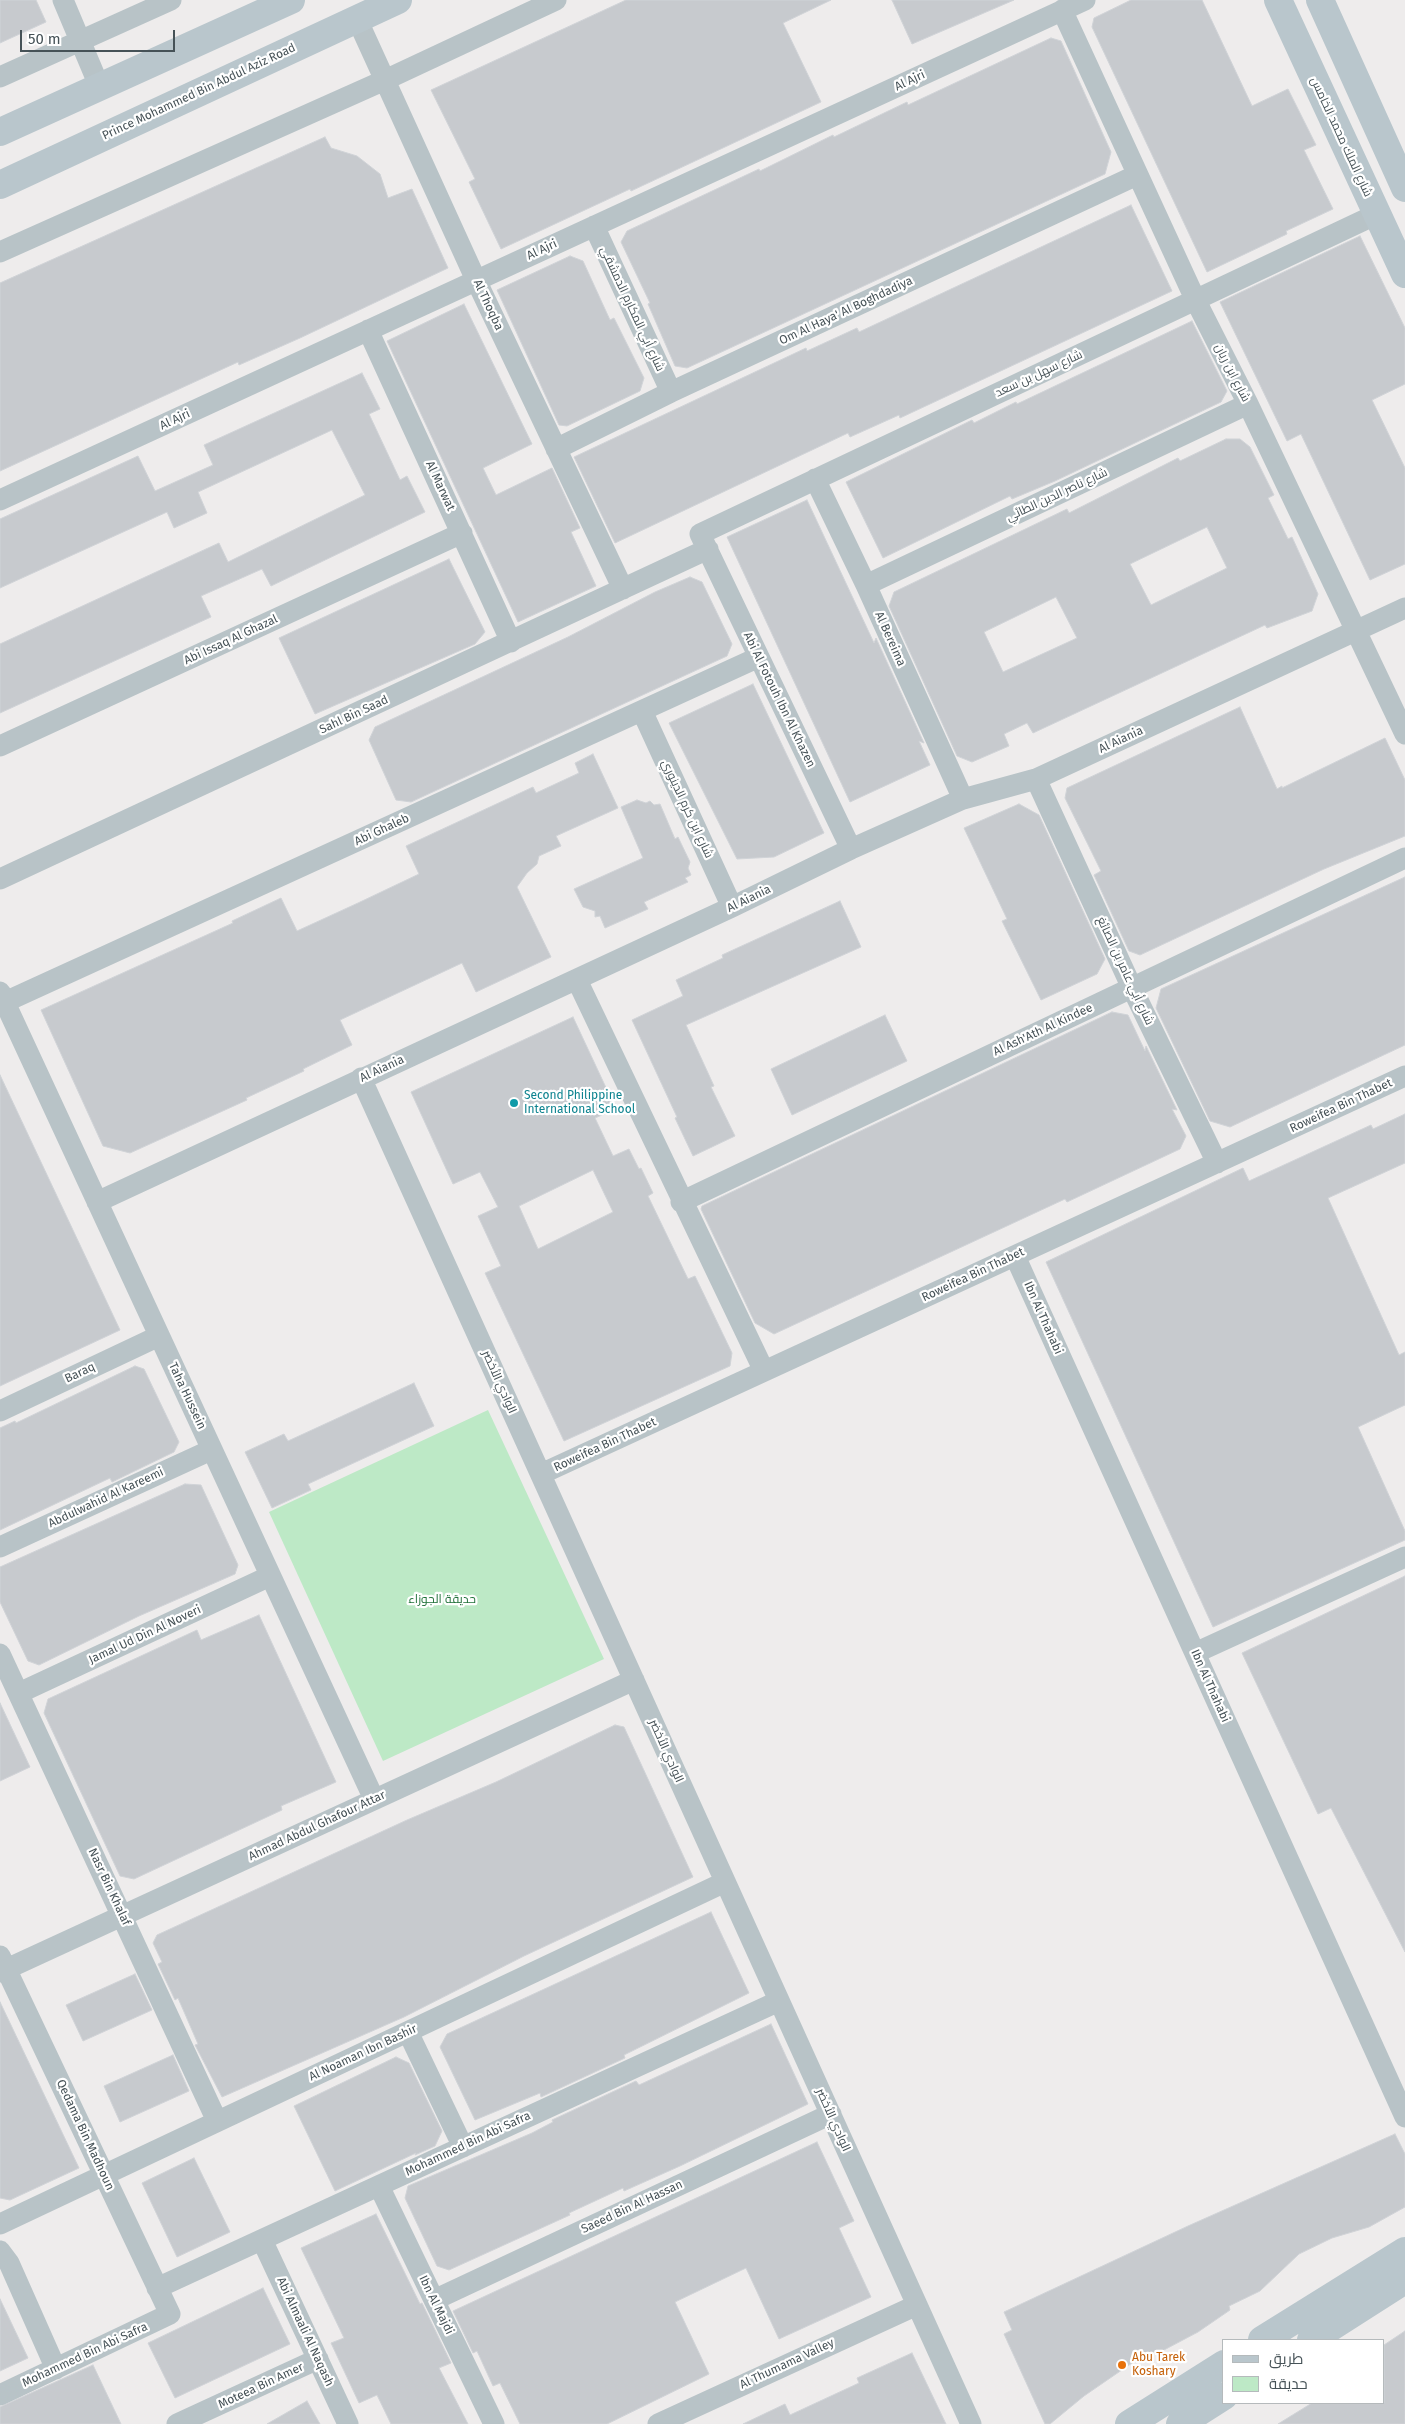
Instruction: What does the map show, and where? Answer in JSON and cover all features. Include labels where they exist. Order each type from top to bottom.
[{"type":"street","points":[[63,0],[100,88]]},
{"type":"street","points":[[0,77],[171,0]]},
{"type":"street","points":[[0,132],[291,0]]},
{"type":"street","name":"Prince Mohammed Bin Abdul Aziz Road","points":[[0,185],[398,0]]},
{"type":"street","points":[[0,252],[385,80],[556,0]]},
{"type":"street","name":"Al Ajri","points":[[0,500],[1085,0]]},
{"type":"street","name":"شارع الملك محمد الخامس","points":[[1278,0],[1405,274]]},
{"type":"street","points":[[1320,0],[1405,188]]},
{"type":"street","name":"شارع ابن ريان","points":[[1062,10],[1196,301],[1248,404],[1405,734]]},
{"type":"street","name":"Al Thoqba","points":[[357,19],[476,280],[623,588]]},
{"type":"street","name":"Om Al Haya' Al Boghdadiya","points":[[556,449],[671,392],[1137,175]]},
{"type":"street","name":"شارع سهل بن سعد","points":[[704,542],[815,479],[1377,214]]},
{"type":"street","name":"شارع أبي المكارم الدمشقي","points":[[594,226],[671,392]]},
{"type":"street","name":"Al Marwat","points":[[368,330],[511,642]]},
{"type":"street","name":"شارع ناصر الدين الطائي","points":[[866,585],[1248,404]]},
{"type":"street","name":"Al Bereima","points":[[815,479],[866,585],[963,799]]},
{"type":"street","name":"Abi Issaq Al Ghazal","points":[[0,746],[462,533]]},
{"type":"street","name":"Sahl Bin Saad","points":[[0,879],[511,642],[623,588],[704,542]]},
{"type":"street","name":"Abi Al Fotouh Ibn Al Khazen","points":[[704,542],[851,850]]},
{"type":"street","name":"Al Aiania","points":[[97,1202],[963,799],[1036,779],[1405,608]]},
{"type":"street","name":"Abi Ghaleb","points":[[2,997],[642,711],[758,657]]},
{"type":"street","name":"شارع ابن كرم الدينوري","points":[[642,711],[732,908]]},
{"type":"street","name":"شارع أبي عامر بن الصائغ","points":[[1036,779],[1132,988],[1217,1163]]},
{"type":"street","name":"Al Ash'Ath Al Kindee","points":[[681,1202],[1405,858]]},
{"type":"street","points":[[577,980],[681,1202],[764,1371]]},
{"type":"street","name":"Taha Hussein","points":[[2,997],[374,1800]]},
{"type":"street","name":"Roweifea Bin Thabet","points":[[540,1474],[1405,1076]]},
{"type":"street","name":"الوادي الأخضر","points":[[362,1078],[971,2424]]},
{"type":"street","name":"Ibn Al Thahabi","points":[[1015,1256],[1405,2117]]},
{"type":"street","name":"Baraq","points":[[0,1411],[159,1336]]},
{"type":"street","name":"Abdulwahid Al Kareemi","points":[[0,1547],[211,1450]]},
{"type":"street","points":[[1194,1652],[1405,1557]]},
{"type":"street","name":"Jamal Ud Din Al Noveri","points":[[19,1693],[270,1576]]},
{"type":"street","name":"Nasr Bin Khalaf","points":[[0,1654],[218,2121]]},
{"type":"street","name":"Ahmad Abdul Ghafour Attar","points":[[2,1965],[122,1915],[634,1680]]},
{"type":"street","name":"Al Noaman Ibn Bashir","points":[[0,2224],[725,1882]]},
{"type":"street","name":"Qedama Bin Madhoun","points":[[2,1965],[170,2314]]},
{"type":"street","name":"Mohammed Bin Abi Safra","points":[[157,2288],[779,2001]]},
{"type":"street","points":[[408,2032],[463,2147]]},
{"type":"street","name":"Saeed Bin Al Hassan","points":[[434,2300],[831,2114]]},
{"type":"street","name":"Ibn Al Majdi","points":[[379,2186],[494,2424]]},
{"type":"street","name":"Abi Almaali Al Naqash","points":[[262,2240],[348,2424]]},
{"type":"street","points":[[1264,2339],[1405,2251]]},
{"type":"street","points":[[3,2260],[56,2369]]},
{"type":"street","points":[[1313,2339],[1405,2280]]},
{"type":"street","name":"Al Thumama Valley","points":[[658,2424],[917,2305]]},
{"type":"street","name":"Mohammed Bin Abi Safra","points":[[0,2395],[170,2314]]},
{"type":"street","name":"Moteea Bin Amer","points":[[177,2424],[209,2418],[318,2360]]},
{"type":"street","points":[[1129,2424],[1222,2365]]},
{"type":"street","points":[[1180,2424],[1222,2397]]},
{"type":"green space","name":"حديقة الجوزاء","points":[[488,1410],[604,1659],[383,1761],[269,1512]]},
{"type":"building","points":[[0,0],[36,0],[46,22],[0,43]]},
{"type":"building","points":[[626,0],[831,0],[783,23],[821,102],[631,191],[630,189],[501,249],[469,182],[475,179],[431,90]]},
{"type":"building","points":[[892,0],[1014,0],[912,44]]},
{"type":"building","points":[[1131,0],[1202,0],[1252,106],[1288,89],[1316,145],[1304,150],[1333,209],[1286,231],[1287,234],[1207,272],[1092,27],[1094,18]]},
{"type":"building","points":[[1051,38],[1061,41],[1111,152],[1105,174],[687,368],[675,366],[648,304],[650,303],[621,242],[627,231],[759,169],[760,171],[833,135],[834,137],[907,102],[908,105]]},
{"type":"building","points":[[325,137],[331,148],[357,156],[380,174],[388,198],[412,189],[448,268],[300,338],[239,365],[238,362],[0,471],[0,283]]},
{"type":"building","points":[[1131,205],[1172,291],[900,418],[899,415],[850,437],[848,433],[615,543],[574,457],[806,348],[807,351],[857,328],[859,332]]},
{"type":"building","points":[[1360,236],[1405,328],[1405,384],[1372,400],[1405,468],[1405,564],[1370,580],[1301,434],[1287,441],[1220,302]]},
{"type":"building","points":[[570,256],[583,261],[610,320],[614,318],[644,378],[640,391],[567,426],[559,425],[497,290]]},
{"type":"building","points":[[464,304],[532,444],[483,468],[496,495],[552,468],[580,528],[571,532],[596,586],[518,622],[387,341]]},
{"type":"building","points":[[1192,321],[1227,391],[1221,402],[1055,481],[1012,499],[1010,496],[883,558],[846,482],[972,420],[974,423],[1016,402],[1017,404]]},
{"type":"building","points":[[362,373],[380,409],[369,414],[400,480],[407,476],[425,512],[271,586],[262,569],[201,596],[211,617],[0,713],[0,644],[219,543],[228,562],[365,495],[332,430],[198,492],[207,513],[174,528],[167,512],[0,588],[0,519],[138,456],[155,491],[213,465],[204,445]]},
{"type":"building","points":[[1226,439],[1240,439],[1250,447],[1274,495],[1268,498],[1288,539],[1292,537],[1318,594],[1312,611],[1267,628],[1265,625],[1033,733],[1027,723],[1004,734],[1009,746],[972,762],[957,756],[889,606],[894,592],[1067,509],[1069,513],[1178,458],[1180,461]],"holes":[[[1207,527],[1227,568],[1151,605],[1130,564]],[[1056,597],[1077,638],[1003,672],[984,632]]]},
{"type":"building","points":[[807,500],[874,643],[876,638],[924,743],[919,741],[930,765],[850,802],[727,537]]},
{"type":"building","points":[[449,559],[485,632],[475,644],[315,714],[279,638]]},
{"type":"building","points":[[690,577],[702,582],[732,644],[727,656],[411,802],[396,800],[369,740],[375,727],[568,637],[655,592]]},
{"type":"building","points":[[753,684],[824,833],[774,857],[737,859],[669,723]]},
{"type":"building","points":[[1240,707],[1277,789],[1385,738],[1405,780],[1405,836],[1324,869],[1140,955],[1129,951],[1094,875],[1101,871],[1065,798],[1067,788]]},
{"type":"building","points":[[593,754],[618,808],[556,836],[561,846],[539,856],[537,864],[527,873],[517,887],[551,957],[476,992],[462,963],[340,1020],[352,1045],[303,1069],[304,1071],[246,1098],[247,1100],[130,1153],[103,1146],[41,1010],[233,923],[232,921],[281,898],[297,931],[358,903],[419,874],[406,846],[533,787],[536,793],[579,773],[575,763]]},
{"type":"building","points":[[637,800],[646,803],[650,801],[654,805],[660,804],[675,839],[678,837],[690,862],[688,868],[691,875],[685,878],[688,882],[644,902],[648,909],[605,928],[600,916],[595,917],[595,911],[583,907],[574,889],[643,858],[621,807]]},
{"type":"building","points":[[1019,804],[1039,815],[1105,959],[1097,974],[1041,1000],[1002,921],[1007,919],[964,828]]},
{"type":"building","points":[[1405,877],[1405,1045],[1230,1127],[1210,1121],[1156,1008],[1161,989]]},
{"type":"building","points":[[840,901],[861,947],[686,1025],[714,1086],[711,1087],[735,1136],[693,1156],[632,1020],[683,996],[676,980],[723,958],[722,955]]},
{"type":"building","points":[[1112,1012],[1128,1015],[1145,1051],[1146,1046],[1177,1110],[1172,1109],[1186,1136],[1180,1149],[1067,1202],[1065,1199],[774,1334],[755,1323],[701,1209],[702,1206]]},
{"type":"building","points":[[885,1015],[907,1061],[792,1115],[771,1069]]},
{"type":"building","points":[[573,1017],[616,1109],[595,1118],[613,1156],[629,1149],[639,1169],[641,1168],[653,1193],[648,1196],[688,1279],[695,1276],[732,1353],[730,1366],[564,1441],[485,1273],[501,1266],[478,1216],[498,1207],[480,1172],[453,1184],[411,1092]],"holes":[[[593,1170],[613,1212],[538,1249],[519,1206]]]},
{"type":"building","points":[[0,1075],[120,1330],[0,1386]]},
{"type":"building","points":[[1405,1114],[1405,1163],[1328,1198],[1399,1355],[1405,1352],[1405,1405],[1358,1427],[1405,1531],[1405,1540],[1213,1627],[1046,1262],[1243,1168],[1249,1181],[1371,1125],[1373,1129]]},
{"type":"building","points":[[135,1366],[144,1369],[179,1442],[174,1452],[112,1482],[110,1478],[0,1530],[0,1428],[15,1421],[16,1423]]},
{"type":"building","points":[[414,1383],[434,1426],[308,1484],[311,1490],[272,1508],[245,1452],[284,1434],[288,1441]]},
{"type":"building","points":[[185,1484],[201,1485],[238,1565],[235,1574],[139,1616],[39,1665],[28,1661],[0,1602],[0,1567]]},
{"type":"building","points":[[1405,1576],[1405,1952],[1331,1808],[1318,1814],[1242,1653]]},
{"type":"building","points":[[259,1615],[336,1782],[281,1806],[282,1810],[134,1879],[120,1876],[44,1713],[48,1699],[197,1630],[201,1640]]},
{"type":"building","points":[[0,1703],[30,1767],[0,1781]]},
{"type":"building","points":[[615,1725],[624,1727],[693,1877],[524,1956],[404,2017],[222,2097],[195,2045],[198,2044],[178,1998],[175,2000],[158,1964],[162,1962],[153,1943],[157,1935],[407,1820],[496,1782]]},
{"type":"building","points":[[711,1912],[749,1993],[624,2055],[625,2058],[541,2097],[540,2093],[475,2120],[440,2047],[447,2034]]},
{"type":"building","points":[[135,1974],[152,2010],[83,2041],[66,2005]]},
{"type":"building","points":[[0,2002],[79,2168],[10,2200],[0,2198]]},
{"type":"building","points":[[771,2024],[808,2104],[680,2166],[624,2191],[623,2188],[569,2213],[570,2215],[449,2270],[437,2266],[405,2198],[408,2186],[532,2133],[553,2122],[552,2120],[636,2081],[639,2085]]},
{"type":"building","points":[[173,2055],[189,2091],[120,2122],[104,2086]]},
{"type":"building","points":[[396,2057],[409,2063],[442,2131],[435,2146],[335,2191],[294,2106]]},
{"type":"building","points":[[1395,2134],[1405,2154],[1405,2207],[1369,2227],[1332,2238],[1299,2254],[1260,2291],[1229,2306],[1230,2310],[1198,2332],[1164,2350],[1132,2363],[1084,2396],[1050,2424],[1045,2424],[1004,2334],[1012,2330],[1004,2312],[1188,2226]]},
{"type":"building","points":[[817,2142],[854,2221],[839,2228],[871,2297],[779,2339],[746,2268],[675,2302],[709,2374],[607,2424],[520,2424],[500,2383],[493,2386],[477,2351],[473,2353],[453,2311]]},
{"type":"building","points":[[194,2158],[230,2232],[177,2257],[142,2183]]},
{"type":"building","points":[[376,2214],[451,2363],[439,2368],[468,2424],[391,2424],[377,2395],[359,2403],[331,2343],[344,2338],[301,2248]]},
{"type":"building","points":[[263,2288],[290,2344],[175,2398],[148,2343]]},
{"type":"building","points":[[0,2299],[28,2358],[0,2371]]},
{"type":"building","points":[[1405,2331],[1405,2424],[1278,2424],[1310,2404],[1385,2404],[1385,2344]]},
{"type":"building","points":[[912,2353],[946,2424],[743,2424],[785,2404],[790,2415],[859,2383],[857,2378]]},
{"type":"building","points":[[93,2365],[121,2424],[0,2424],[0,2407]]},
{"type":"building","points":[[307,2401],[320,2424],[267,2424]]},
{"type":"place","name":"Second Philippine International School","points":[[514,1103]]},
{"type":"place","name":"Abu Tarek Koshary","points":[[1122,2365]]}]
